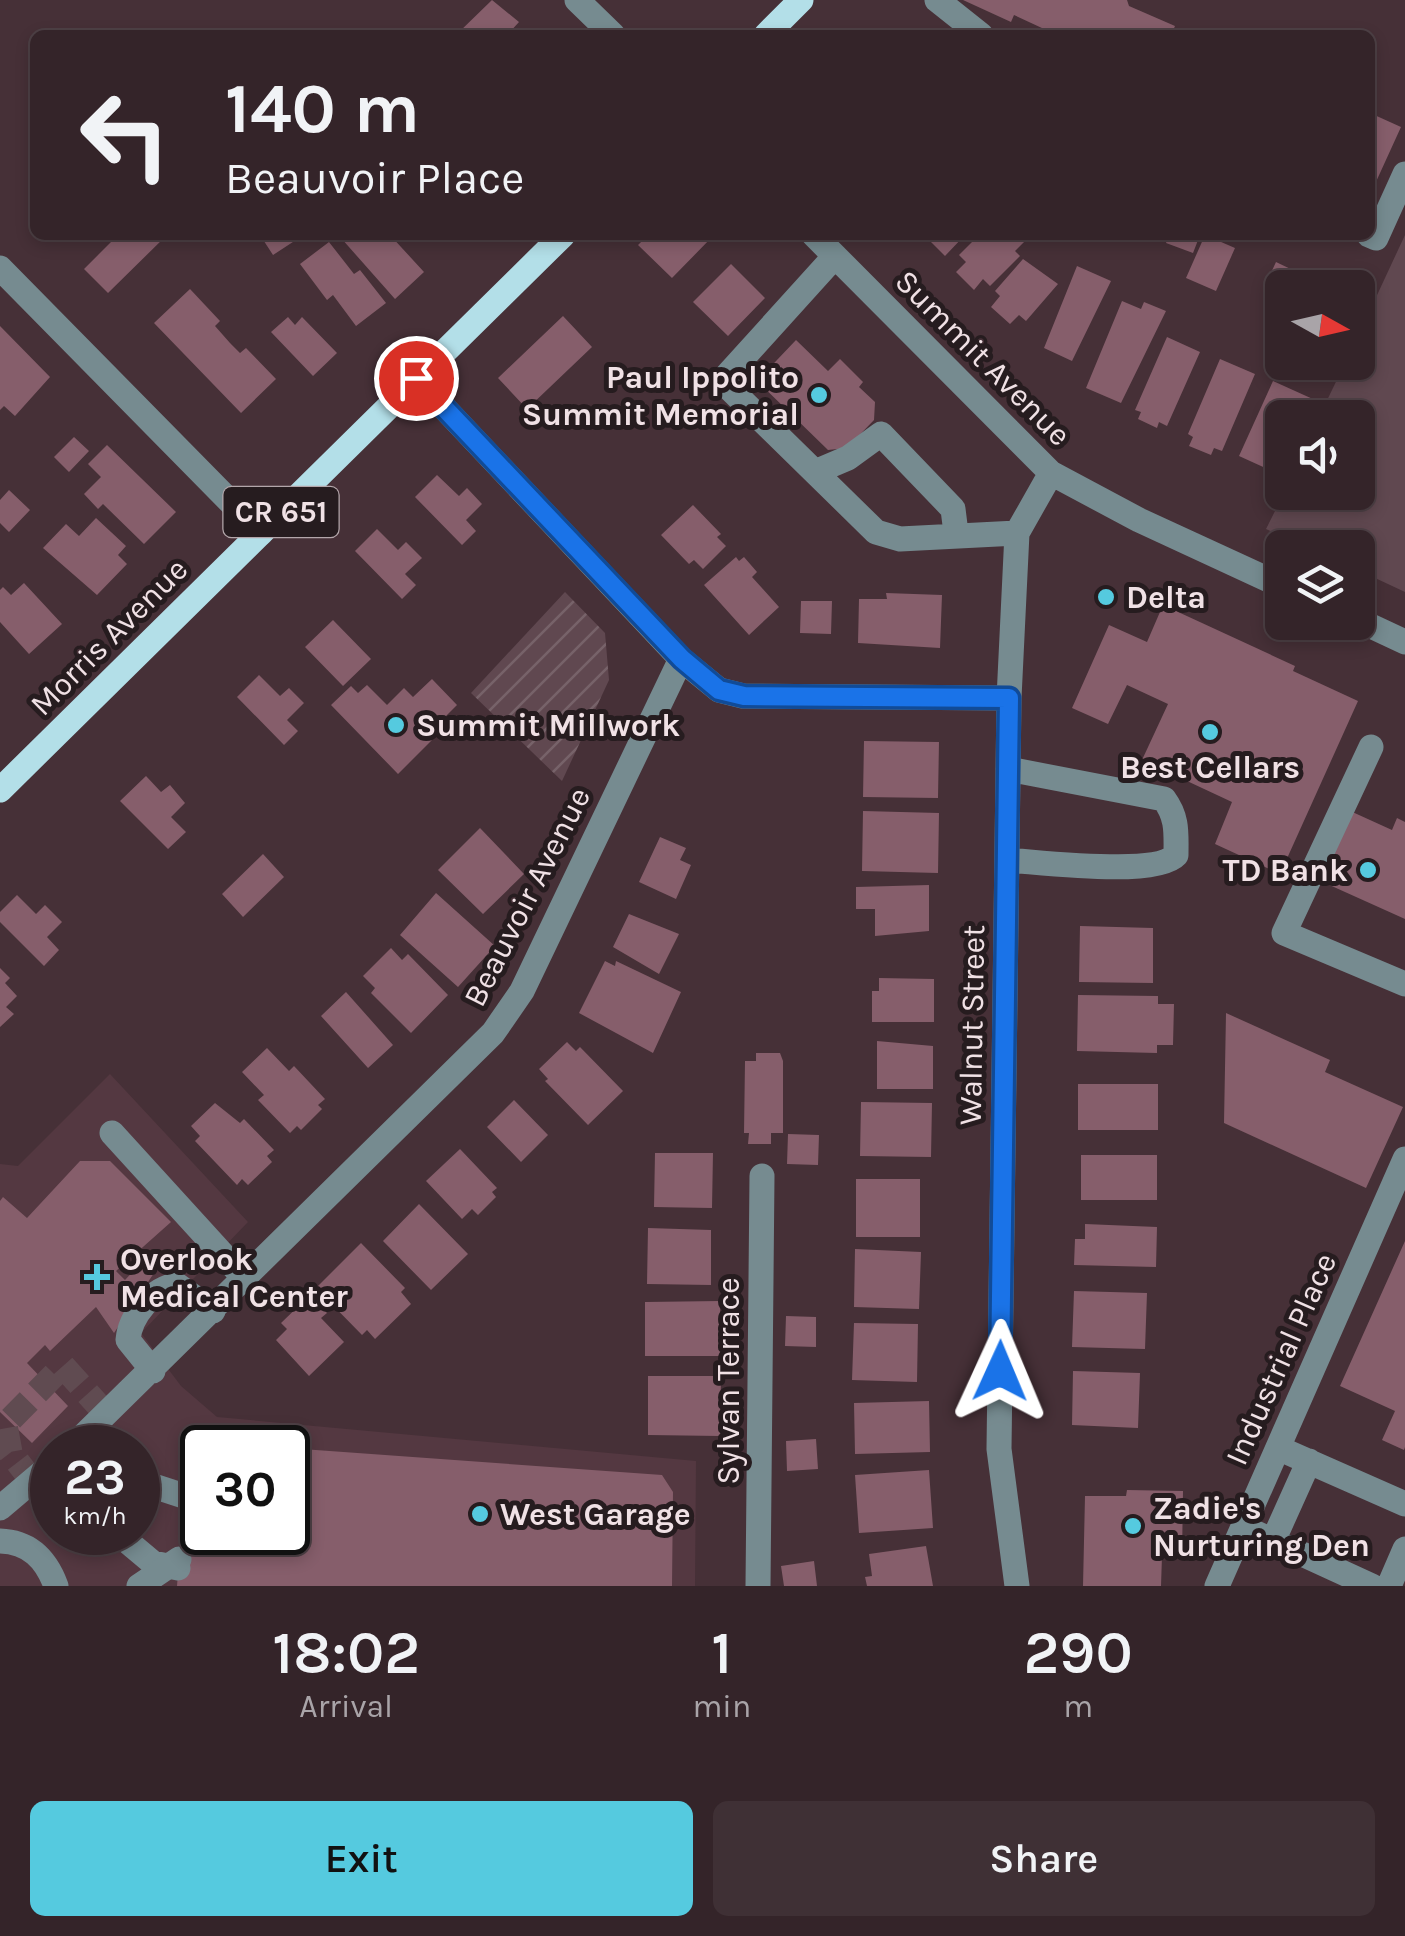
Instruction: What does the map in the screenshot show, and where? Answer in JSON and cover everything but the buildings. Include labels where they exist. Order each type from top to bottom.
[{"type":"main road","points":[[771,30],[801,0]]},
{"type":"main road","name":"Morris Avenue","points":[[0,790],[558,240]]},
{"type":"street","points":[[577,0],[607,30]]},
{"type":"street","points":[[937,0],[975,30]]},
{"type":"street","points":[[1375,238],[1405,174]]},
{"type":"street","name":"Summit Avenue","points":[[819,240],[1051,472],[1121,511],[1265,578]]},
{"type":"street","points":[[835,256],[722,381],[886,537],[1018,533]]},
{"type":"street","points":[[4,280],[261,532]]},
{"type":"street","points":[[416,378],[682,659],[719,690],[744,696],[1009,698]]},
{"type":"street","points":[[815,472],[848,458],[881,434],[953,509],[956,533]]},
{"type":"street","name":"Walnut Street","points":[[1017,1586],[1000,1449],[1009,698],[1018,533],[1051,472]]},
{"type":"street","points":[[1375,628],[1405,642]]},
{"type":"street","name":"Beauvoir Avenue","points":[[101,1425],[472,1055],[509,1012],[682,659]]},
{"type":"street","points":[[1371,747],[1284,932],[1403,987]]},
{"type":"street","points":[[1007,860],[1144,866],[1171,861],[1176,855],[1174,813],[1164,800],[1008,769]]},
{"type":"street","points":[[112,1134],[246,1279]]},
{"type":"street","name":"Industrial Place","points":[[1216,1586],[1405,1159]]},
{"type":"street","name":"Sylvan Terrace","points":[[758,1586],[762,1176]]},
{"type":"street","points":[[153,1371],[128,1340],[129,1325],[142,1308],[165,1286],[177,1286],[213,1311]]},
{"type":"street","points":[[1278,1448],[1405,1504]]},
{"type":"street","points":[[1273,1541],[1309,1461]]},
{"type":"street","points":[[0,1508],[30,1486]]},
{"type":"street","points":[[22,1493],[10,1542],[38,1554],[56,1586]]},
{"type":"street","points":[[1243,1527],[1372,1586]]},
{"type":"street","points":[[1388,1586],[1405,1549]]},
{"type":"street","points":[[139,1586],[179,1563],[153,1563],[143,1555]]},
{"type":"shaded area","points":[[1405,235],[1405,592],[1375,578],[1375,530],[1266,529],[1276,510],[1375,510],[1375,400],[1327,400],[1337,380],[1375,380],[1375,299]]},
{"type":"shaded area","points":[[565,592],[605,633],[609,680],[562,781],[471,693]]},
{"type":"shaded area","name":"Overlook Medical Center","points":[[110,1074],[248,1222],[141,1333],[181,1386],[217,1417],[304,1425],[180,1425],[180,1555],[310,1555],[310,1426],[696,1461],[695,1586],[0,1586],[0,1164],[18,1166]]},
{"type":"tunnel","points":[[30,1478],[10,1452],[5,1425],[63,1366],[107,1415]]},
{"type":"place","name":"Paul Ippolito Summit Memorial","points":[[819,395]]},
{"type":"place","name":"Delta","points":[[1106,597]]},
{"type":"place","name":"Summit Millwork","points":[[396,725]]},
{"type":"place","name":"Best Cellars","points":[[1210,732]]},
{"type":"place","name":"TD Bank","points":[[1368,870]]},
{"type":"place","name":"Overlook Medical Center","points":[[97,1277]]},
{"type":"place","name":"West Garage","points":[[480,1514]]},
{"type":"place","name":"Zadie's Nurturing Den","points":[[1133,1526]]},
{"type":"route","points":[[416,378],[682,659],[719,690],[744,696],[1009,698],[1000,1371]]}]
